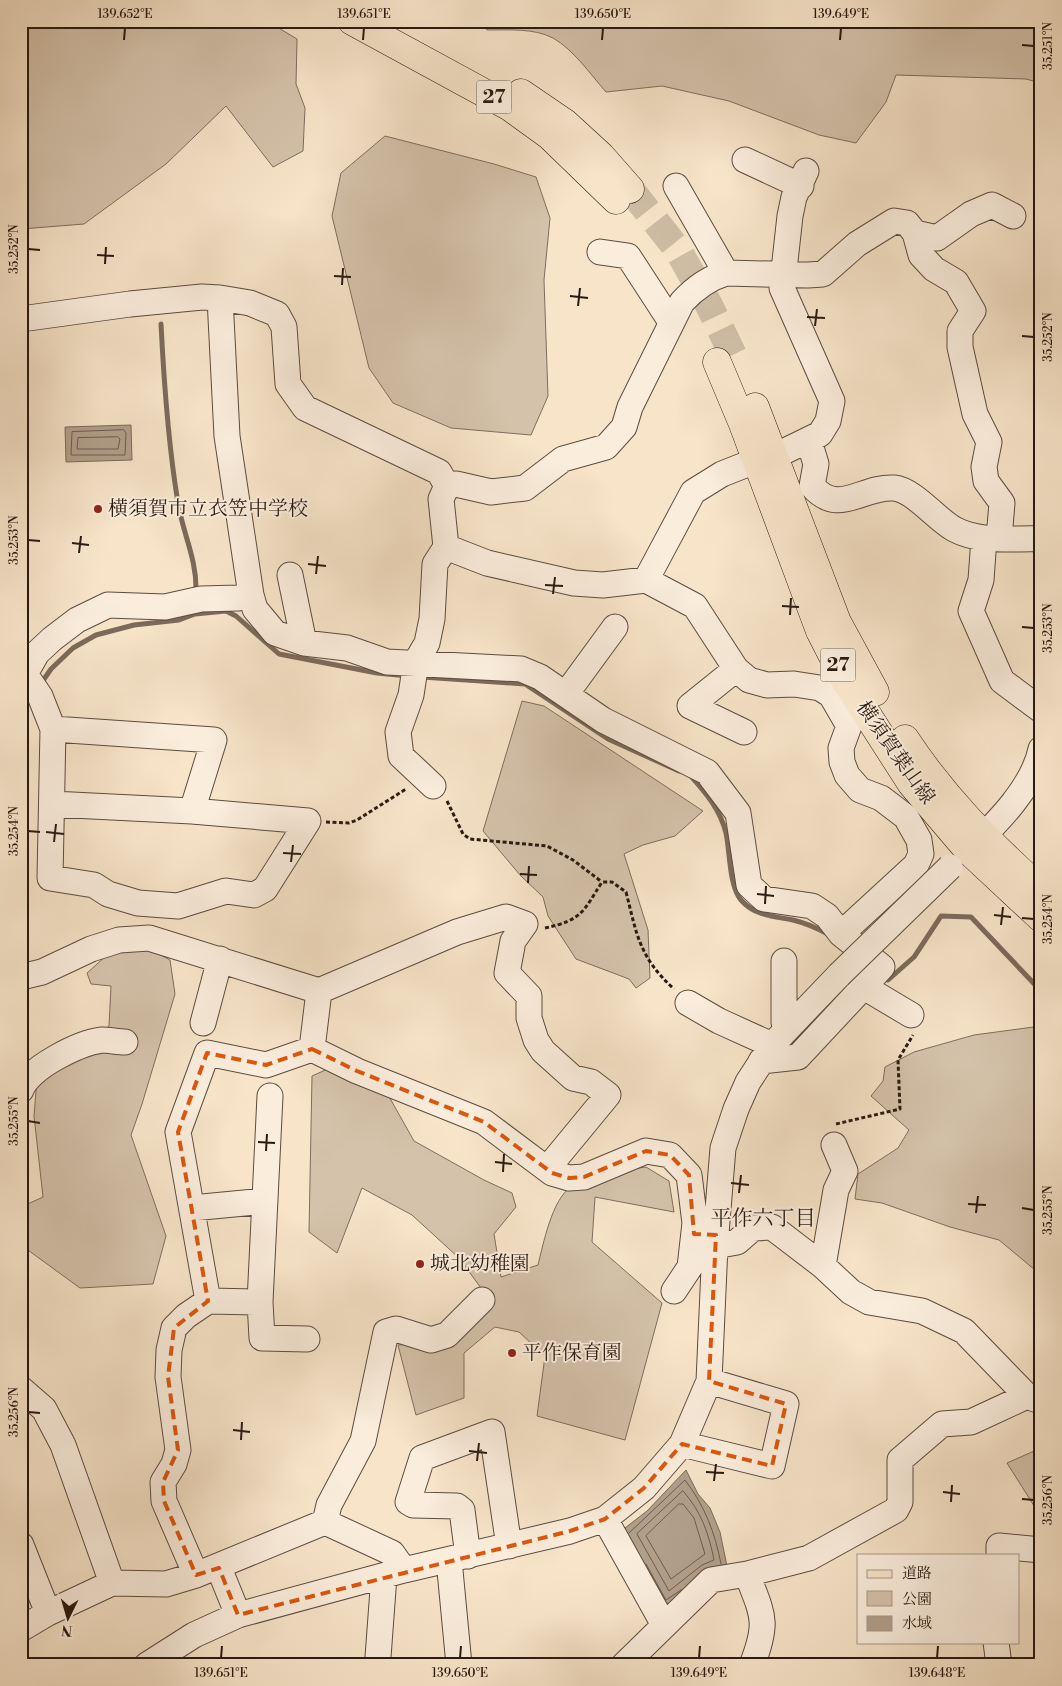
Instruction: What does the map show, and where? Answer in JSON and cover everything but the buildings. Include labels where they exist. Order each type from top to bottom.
[{"type":"main road","name":"27","points":[[352,21],[510,106],[623,194],[602,156],[565,123],[518,90],[394,21]]},
{"type":"main road","name":"横須賀葉山線","points":[[725,359],[765,459],[837,622],[862,672],[926,770],[967,851],[1041,918]]},
{"type":"main road","name":"横須賀葉山線","points":[[967,851],[1041,890]]},
{"type":"street","points":[[646,580],[693,492],[722,474],[809,441],[820,434],[828,421],[832,401],[782,288],[790,216],[794,197],[803,179],[746,160]]},
{"type":"street","points":[[676,186],[726,273]]},
{"type":"street","points":[[915,233],[937,238],[971,214],[992,205],[1013,216]]},
{"type":"street","points":[[447,486],[456,484],[491,492],[525,488],[563,459],[606,447],[624,427],[630,407],[670,322],[682,302],[704,283],[726,273],[823,274],[857,244],[894,221],[907,223],[915,233],[921,255],[934,269],[956,282],[973,311],[960,331],[960,347],[976,414],[989,442],[984,467],[986,481],[1002,503],[971,611],[1002,681],[1041,710]]},
{"type":"street","points":[[600,252],[628,256],[670,322]]},
{"type":"street","points":[[21,319],[130,304],[220,298],[250,303],[277,314],[284,327],[288,384],[305,408],[439,472],[447,486]]},
{"type":"street","points":[[220,298],[227,436],[251,595],[255,609],[275,633],[304,643],[347,648],[387,662],[416,662],[521,669],[540,677],[603,720],[707,772],[738,813],[749,885],[764,899],[812,906],[827,916],[842,934],[882,967],[798,1057],[719,1021],[688,1003]]},
{"type":"street","points":[[809,441],[816,464],[812,486],[820,496],[830,501],[850,498],[872,491],[895,488],[912,495],[932,514],[954,529],[977,538],[1041,539]]},
{"type":"street","points":[[427,781],[401,756],[398,745],[398,732],[411,695],[416,662],[427,643],[432,619],[435,564],[446,546],[441,499],[447,486]]},
{"type":"street","points":[[446,546],[487,563],[574,583],[603,585],[646,580],[695,606],[736,669],[749,680],[767,685],[820,688],[831,695],[849,726],[841,748],[842,762],[848,776],[860,790],[881,798],[900,812],[919,840],[921,854],[916,865],[842,934]]},
{"type":"street","points":[[290,575],[304,643]]},
{"type":"street","points":[[52,804],[192,811],[308,821],[265,889],[254,894],[226,891],[178,906],[138,903],[108,894],[94,885],[50,878],[53,730],[40,696],[23,675],[37,653],[52,639],[77,620],[108,605],[165,607],[200,599],[238,598],[251,595]]},
{"type":"street","points":[[566,694],[615,627]]},
{"type":"street","points":[[736,669],[690,706],[744,732]]},
{"type":"street","points":[[53,730],[214,740],[192,811]]},
{"type":"street","points":[[773,1045],[839,975],[967,851],[1011,804],[1037,766],[1041,749]]},
{"type":"street","points":[[21,976],[42,972],[91,949],[119,940],[149,938],[319,991],[457,932],[516,920],[507,973],[529,996],[529,1018],[536,1040],[543,1051],[573,1078],[591,1082],[608,1095],[547,1169]]},
{"type":"street","points":[[202,1023],[220,959]]},
{"type":"street","points":[[147,1665],[194,1635],[238,1615],[394,1573],[570,1531],[605,1519],[644,1488],[682,1444],[709,1381],[709,1238],[723,1148],[736,1109],[784,1022],[784,961]]},
{"type":"street","points":[[864,987],[910,1015]]},
{"type":"street","points":[[312,1049],[319,991]]},
{"type":"street","points":[[21,1090],[24,1082],[44,1065],[66,1052],[101,1040],[125,1042]]},
{"type":"street","points":[[208,1301],[178,1132],[207,1053],[266,1065],[312,1049],[356,1071],[484,1122],[547,1169],[569,1178],[584,1177],[646,1151],[670,1155],[689,1175],[695,1223],[709,1238],[737,1242],[752,1228],[772,1227],[823,1266],[851,1292],[869,1302],[922,1312],[964,1331],[1034,1399],[971,1422],[942,1424],[900,1460],[900,1502],[896,1510],[809,1558],[747,1574],[710,1580],[624,1665]]},
{"type":"street","points":[[270,1096],[260,1302],[262,1338],[307,1338]]},
{"type":"street","points":[[823,1266],[836,1190],[845,1171],[834,1145]]},
{"type":"street","points":[[192,1208],[265,1201]]},
{"type":"street","points":[[674,1291],[709,1238]]},
{"type":"street","points":[[325,1522],[329,1505],[363,1440],[386,1332],[396,1329],[431,1340],[447,1335],[482,1300]]},
{"type":"street","points":[[238,1615],[207,1572],[164,1500],[163,1482],[174,1464],[178,1450],[168,1377],[169,1350],[174,1328],[186,1316],[208,1301],[260,1302]]},
{"type":"street","points":[[682,1444],[772,1466],[786,1404],[709,1381]]},
{"type":"street","points":[[21,1389],[44,1409],[64,1445],[112,1583]]},
{"type":"street","points":[[459,1665],[458,1558],[462,1510],[457,1506],[413,1506],[408,1502],[422,1458],[492,1432],[509,1546]]},
{"type":"street","points":[[605,1519],[664,1626]]},
{"type":"street","points":[[21,1629],[48,1612],[112,1583],[166,1584],[207,1572],[325,1522],[392,1553],[394,1573],[378,1657]]},
{"type":"street","points":[[21,1545],[48,1612]]},
{"type":"street","points":[[999,1554],[999,1546],[1041,1550]]},
{"type":"street","points":[[747,1574],[763,1617],[762,1637],[752,1665]]},
{"type":"street","points":[[996,1644],[998,1665]]},
{"type":"path","points":[[308,821],[349,823],[427,781],[446,800],[463,834],[470,839],[547,846],[573,860],[602,882],[612,882],[626,892],[640,948],[662,978],[688,1003]]},
{"type":"path","points":[[516,920],[542,928],[572,922],[586,907],[602,882]]},
{"type":"path","points":[[834,1145],[830,1128],[841,1122],[900,1109],[898,1060],[920,1025],[910,1015]]},
{"type":"highlighted area","points":[[312,1049],[357,1071],[484,1122],[552,1173],[569,1178],[584,1177],[646,1151],[670,1155],[689,1175],[694,1234],[716,1235],[709,1381],[786,1404],[772,1466],[682,1444],[644,1488],[605,1519],[570,1531],[238,1615],[219,1568],[196,1575],[164,1501],[163,1482],[178,1450],[168,1377],[174,1328],[208,1301],[178,1132],[207,1053],[266,1065]]},
{"type":"green space","points":[[21,21],[267,21],[297,39],[296,84],[305,108],[303,151],[273,167],[226,106],[166,164],[84,224],[21,229]]},
{"type":"green space","points":[[478,21],[1041,21],[1041,83],[1026,79],[896,75],[886,102],[856,143],[819,135],[729,101],[662,86],[606,92],[575,56],[553,38],[529,31],[487,30]]},
{"type":"green space","points":[[385,136],[494,164],[536,177],[550,218],[544,280],[548,396],[531,435],[451,428],[393,403],[369,368],[332,216],[341,173]]},
{"type":"green space","points":[[522,701],[544,706],[703,811],[675,836],[643,845],[624,854],[648,930],[650,978],[636,988],[629,979],[576,959],[548,916],[543,897],[520,875],[483,831]]},
{"type":"green space","points":[[116,947],[151,950],[170,960],[175,994],[131,1135],[166,1236],[153,1284],[80,1288],[21,1245],[21,1207],[43,1197],[34,1116],[37,1079],[68,1063],[109,1026],[111,986],[91,984],[87,973]]},
{"type":"green space","points":[[1041,1026],[1041,1275],[999,1240],[950,1227],[882,1203],[855,1199],[858,1174],[898,1148],[909,1130],[871,1096],[883,1081],[885,1067],[914,1052],[974,1035]]},
{"type":"green space","points":[[332,1067],[387,1093],[414,1141],[484,1180],[512,1193],[516,1207],[494,1234],[501,1277],[538,1265],[554,1212],[564,1193],[571,1187],[598,1176],[646,1167],[669,1181],[674,1212],[595,1197],[592,1242],[662,1303],[625,1440],[537,1416],[545,1356],[519,1332],[495,1327],[464,1353],[464,1398],[416,1415],[398,1345],[448,1341],[489,1299],[459,1258],[412,1215],[362,1188],[337,1253],[309,1232],[312,1076]]},
{"type":"green space","points":[[1041,1448],[1041,1517],[1007,1463]]},
{"type":"water","points":[[131,425],[132,460],[66,462],[65,427]]},
{"type":"water","points":[[686,1470],[698,1494],[710,1508],[720,1532],[728,1571],[666,1609],[621,1531],[647,1511]]},
{"type":"waterway","points":[[161,324],[165,391],[175,481],[180,514],[192,558],[196,592]]},
{"type":"waterway","points":[[40,685],[51,669],[73,648],[96,635],[134,625],[179,620],[195,614],[226,611],[236,616],[279,654],[377,673],[408,676]]},
{"type":"waterway","points":[[422,677],[525,684],[608,739],[679,771]]},
{"type":"waterway","points":[[21,699],[30,694]]},
{"type":"waterway","points":[[690,775],[702,788],[720,816],[726,833],[734,886],[741,900],[758,912],[793,920],[828,934]]},
{"type":"waterway","points":[[883,978],[888,980],[914,957],[941,916],[971,917],[1041,991]]},
{"type":"tunnel","points":[[630,189],[678,250],[709,305],[733,355]]},
{"type":"place","name":"横須賀市立衣笠中学校","points":[[98,509]]},
{"type":"place","name":"城北幼稚園","points":[[420,1264]]},
{"type":"place","name":"平作保育園","points":[[512,1353]]},
{"type":"district","name":"平作六丁目","points":[[763,1219]]}]
